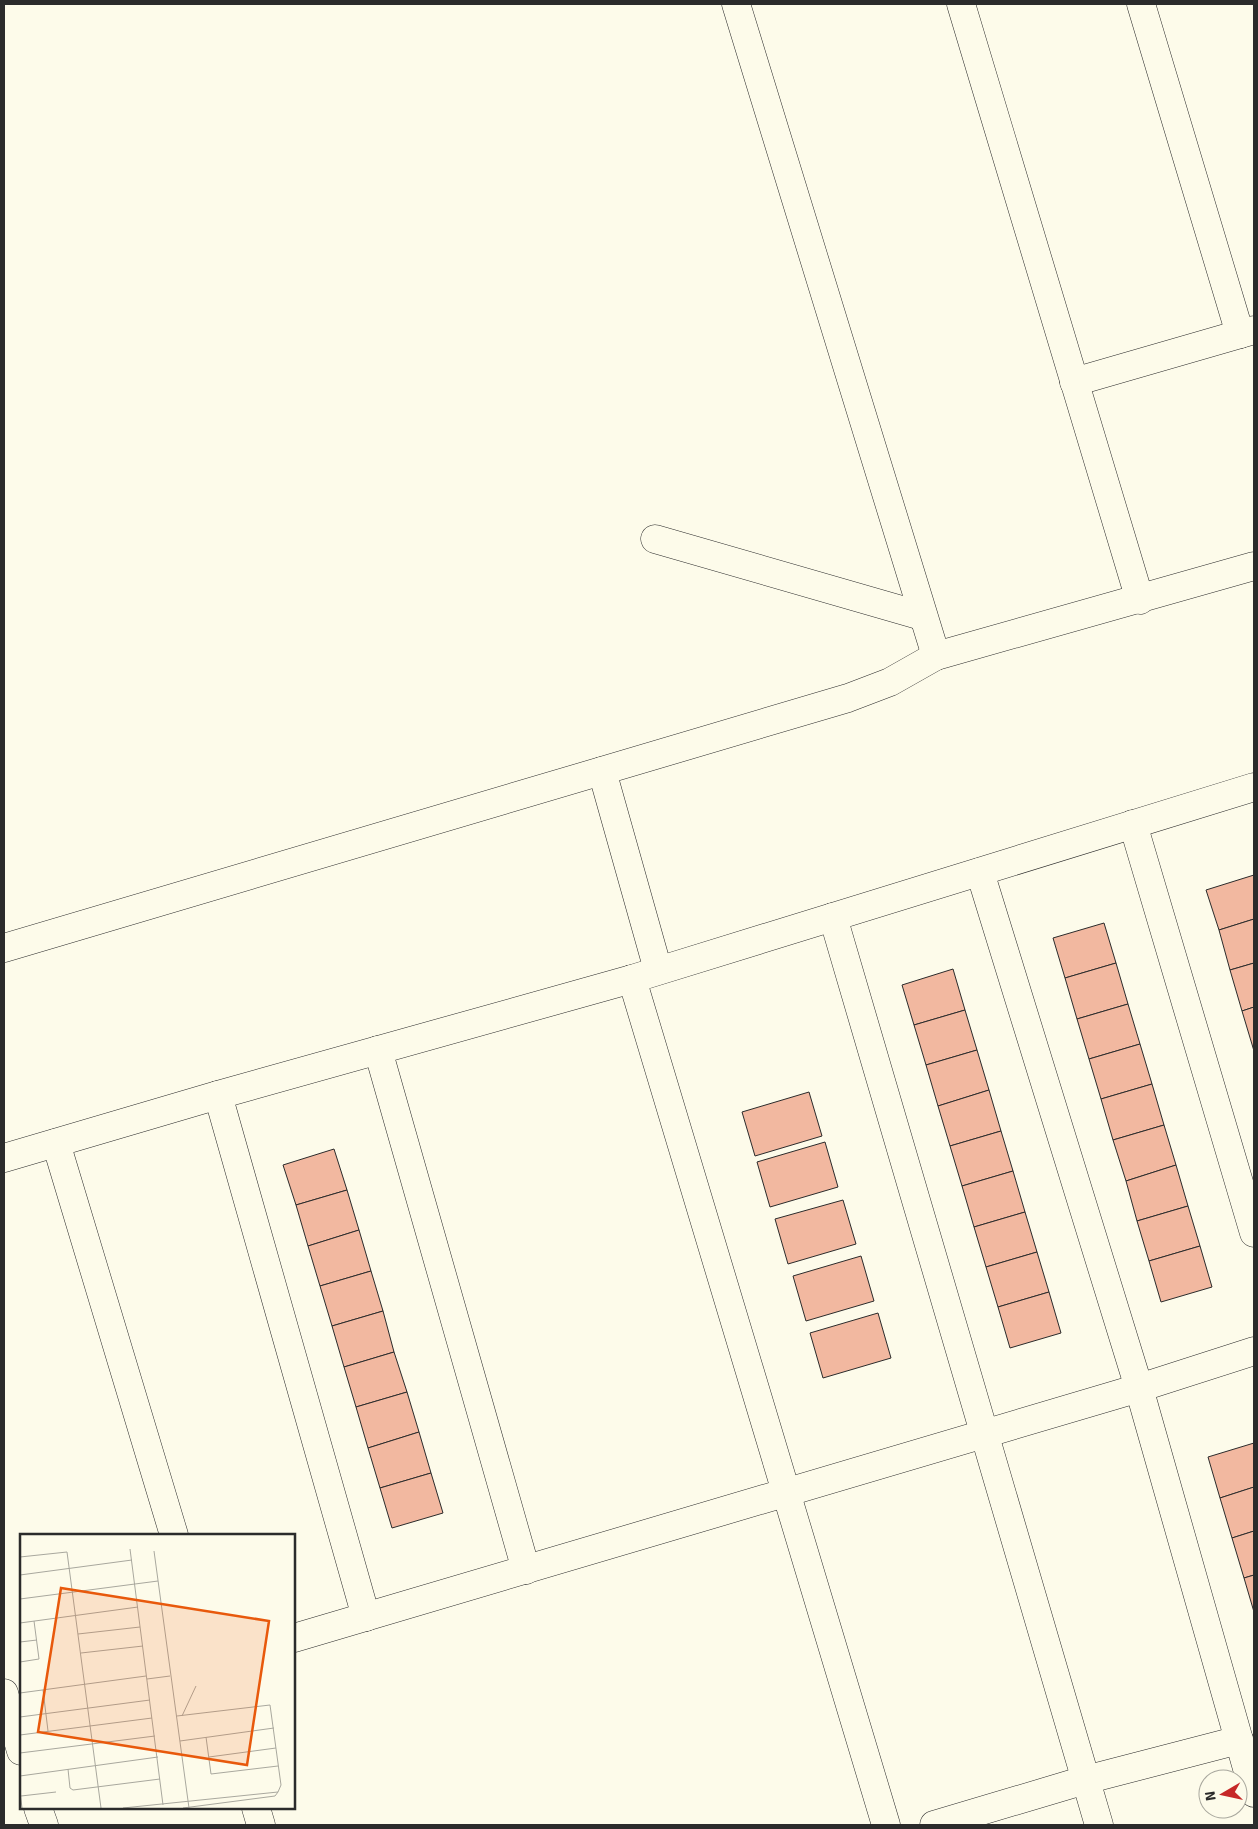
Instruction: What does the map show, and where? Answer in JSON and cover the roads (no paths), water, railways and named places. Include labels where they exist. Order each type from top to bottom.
[{"type":"street","points":[[736,4],[922,616],[936,656]]},
{"type":"street","points":[[962,4],[1140,600]]},
{"type":"street","points":[[1074,382],[1247,332],[1141,4]]},
{"type":"street","points":[[655,540],[922,616]]},
{"type":"street","points":[[4,948],[848,698],[890,682],[936,656],[1140,600],[1254,566]]},
{"type":"street","points":[[602,771],[658,970]]},
{"type":"street","points":[[4,1158],[218,1094],[632,979],[1254,787]]},
{"type":"street","points":[[1133,824],[1254,1232]]},
{"type":"street","points":[[980,872],[1139,1388],[1254,1792]]},
{"type":"street","points":[[832,917],[1099,1825]]},
{"type":"street","points":[[632,979],[886,1825]]},
{"type":"street","points":[[378,1050],[526,1570]]},
{"type":"street","points":[[218,1094],[366,1618]]},
{"type":"street","points":[[56,1143],[174,1534]]},
{"type":"street","points":[[295,1638],[1139,1388],[1254,1351]]},
{"type":"street","points":[[4,1693],[20,1747]]},
{"type":"street","points":[[934,1825],[1085,1780],[1239,1740]]},
{"type":"street","points":[[38,1809],[44,1825]]},
{"type":"street","points":[[256,1809],[261,1825]]}]
